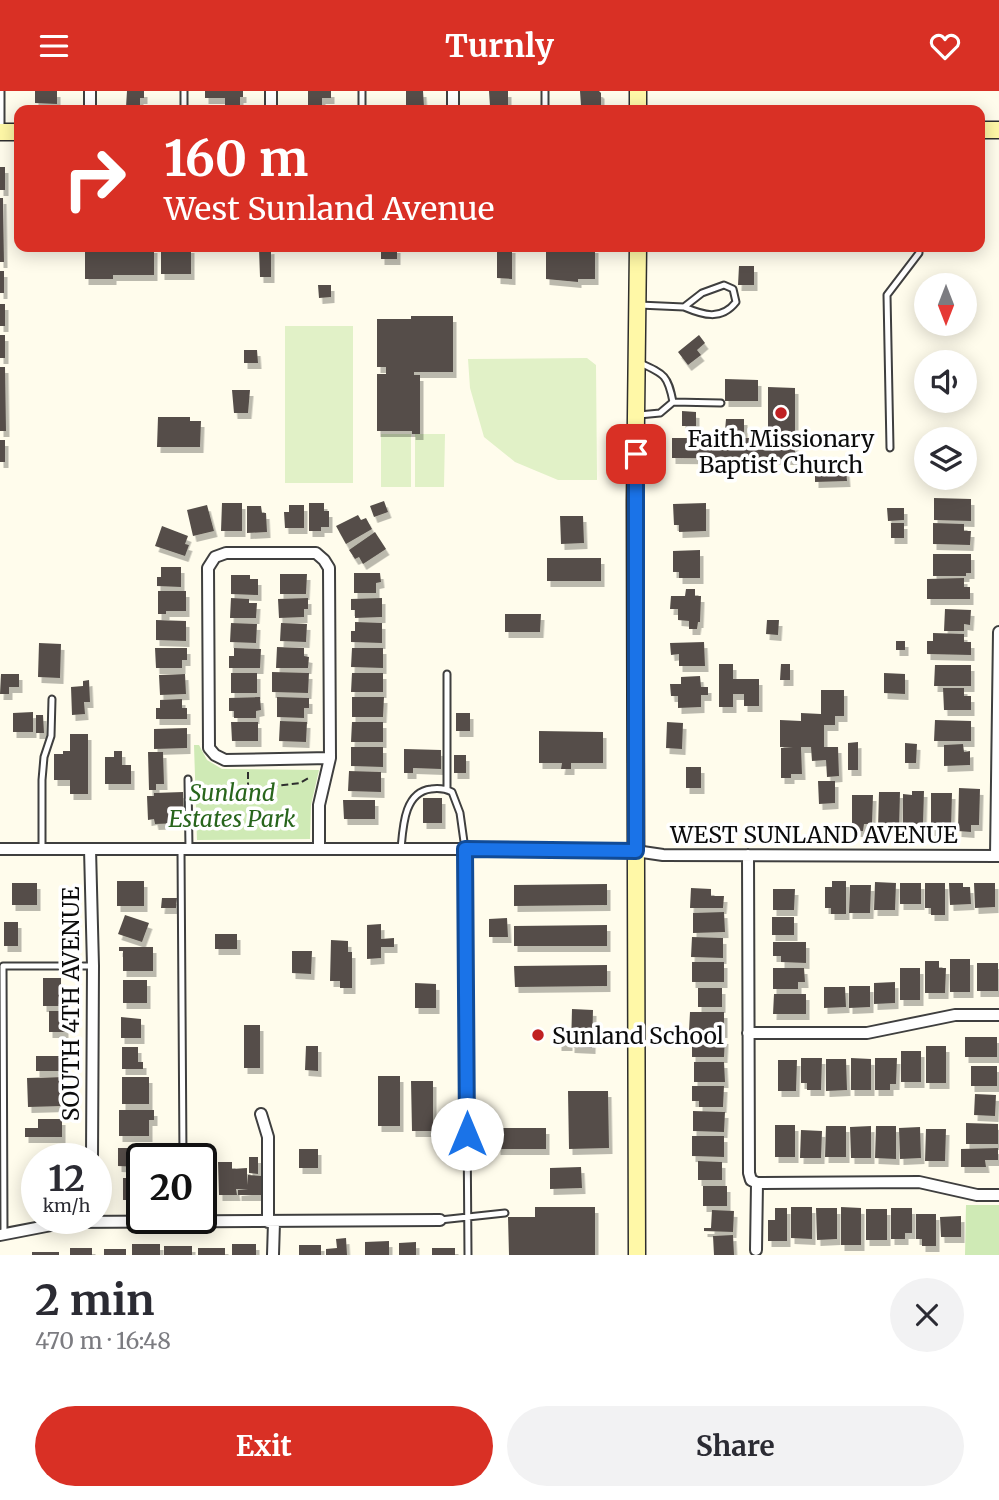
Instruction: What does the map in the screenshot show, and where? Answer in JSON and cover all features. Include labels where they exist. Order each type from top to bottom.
[{"type":"main road","points":[[638,252],[638,1255]]},
{"type":"street","points":[[319,849],[319,805],[330,758],[329,568],[316,553],[226,553],[215,557],[208,568],[209,748],[215,755],[225,759],[330,758]]},
{"type":"street","points":[[997,856],[999,632]]},
{"type":"street","name":"WEST SUNLAND AVENUE","points":[[0,849],[465,849],[636,851],[663,855],[997,856]]},
{"type":"street","name":"SOUTH 4TH AVENUE","points":[[90,849],[93,966],[92,1143]]},
{"type":"street","points":[[748,855],[749,1173],[754,1181],[756,1250]]},
{"type":"street","points":[[748,1033],[867,1033],[955,1015],[999,1015]]},
{"type":"street","points":[[261,1114],[268,1137],[274,1255]]},
{"type":"street","points":[[754,1181],[919,1182],[977,1195],[999,1195]]},
{"type":"street","points":[[217,1221],[271,1223],[440,1220]]},
{"type":"street","points":[[2,1235],[21,1231]]},
{"type":"lane","points":[[1,91],[1,132]]},
{"type":"lane","points":[[890,448],[887,295],[919,252]]},
{"type":"lane","points":[[637,305],[684,307],[704,315],[730,310],[736,302],[733,289],[724,285],[702,293],[684,307]]},
{"type":"lane","points":[[637,362],[660,372],[669,381],[673,402]]},
{"type":"lane","points":[[636,415],[660,413],[673,402],[721,403]]},
{"type":"lane","points":[[447,674],[447,789]]},
{"type":"lane","points":[[42,849],[42,780],[44,757],[51,736],[51,699]]},
{"type":"lane","points":[[183,1143],[188,779]]},
{"type":"lane","points":[[401,849],[407,810],[412,798],[422,790],[435,788],[452,792],[457,801],[465,849],[468,1255]]},
{"type":"lane","points":[[2,1235],[3,966],[93,966]]},
{"type":"lane","points":[[440,1220],[505,1213]]},
{"type":"path","points":[[248,771],[248,788]]},
{"type":"path","points":[[266,795],[271,786],[295,784],[310,777]]},
{"type":"green space","points":[[285,326],[353,326],[353,483],[285,483]]},
{"type":"green space","points":[[587,358],[596,365],[597,480],[558,480],[515,462],[484,437],[470,388],[468,359]]},
{"type":"green space","points":[[381,434],[411,434],[411,487],[381,487]]},
{"type":"green space","points":[[415,434],[445,434],[444,487],[415,487]]},
{"type":"green space","name":"Sunland Estates Park","points":[[194,745],[199,745],[207,760],[222,769],[319,770],[311,805],[310,839],[197,840]]},
{"type":"green space","points":[[966,1205],[999,1205],[999,1255],[965,1255]]},
{"type":"building","points":[[35,91],[57,91],[57,104],[35,103]]},
{"type":"building","points":[[127,91],[144,91],[140,105],[126,105]]},
{"type":"building","points":[[205,91],[243,91],[240,105],[225,105],[225,98],[205,98]]},
{"type":"building","points":[[308,91],[331,91],[331,98],[322,98],[322,105],[308,105]]},
{"type":"building","points":[[406,91],[423,91],[424,105],[406,105]]},
{"type":"building","points":[[489,91],[508,91],[508,105],[490,105]]},
{"type":"building","points":[[580,91],[601,93],[601,105],[581,105]]},
{"type":"building","points":[[0,167],[5,167],[5,190],[0,190]]},
{"type":"building","points":[[0,198],[3,198],[4,262],[0,262]]},
{"type":"building","points":[[85,252],[154,252],[154,275],[113,275],[113,279],[85,279]]},
{"type":"building","points":[[161,252],[191,252],[191,274],[161,274]]},
{"type":"building","points":[[259,252],[271,252],[271,277],[260,277]]},
{"type":"building","points":[[381,252],[397,252],[397,259],[381,259]]},
{"type":"building","points":[[497,252],[512,252],[512,279],[497,278]]},
{"type":"building","points":[[546,252],[595,252],[595,279],[578,279],[578,282],[546,279]]},
{"type":"building","points":[[739,266],[754,266],[754,285],[738,285]]},
{"type":"building","points":[[0,271],[4,271],[4,293],[0,293]]},
{"type":"building","points":[[318,285],[331,285],[331,297],[319,298]]},
{"type":"building","points":[[0,304],[5,304],[5,326],[0,326]]},
{"type":"building","points":[[411,316],[453,316],[453,372],[414,372],[414,375],[420,375],[420,434],[412,434],[412,431],[377,431],[377,374],[386,374],[386,367],[377,367],[377,319],[411,319]]},
{"type":"building","points":[[0,335],[5,335],[5,358],[0,358]]},
{"type":"building","points":[[699,335],[705,343],[697,350],[701,355],[688,365],[678,352]]},
{"type":"building","points":[[244,350],[257,350],[258,363],[244,363]]},
{"type":"building","points":[[0,367],[5,367],[6,431],[0,431]]},
{"type":"building","points":[[725,379],[758,380],[758,401],[725,401]]},
{"type":"building","name":"Faith Missionary Baptist Church","points":[[768,387],[795,388],[795,459],[672,458],[672,438],[768,438]]},
{"type":"building","points":[[232,390],[250,390],[248,413],[234,413]]},
{"type":"building","points":[[682,411],[696,412],[696,426],[682,426]]},
{"type":"building","points":[[158,417],[190,417],[190,421],[201,421],[200,447],[157,447]]},
{"type":"building","points":[[726,419],[744,419],[744,432],[725,431]]},
{"type":"building","points":[[0,440],[5,440],[5,462],[0,462]]},
{"type":"building","points":[[815,470],[846,470],[847,481],[815,482]]},
{"type":"building","points":[[934,498],[971,499],[971,521],[934,520]]},
{"type":"building","points":[[384,501],[388,512],[374,517],[370,506]]},
{"type":"building","points":[[222,503],[242,503],[242,531],[221,531]]},
{"type":"building","points":[[309,503],[324,503],[324,511],[329,511],[329,527],[321,527],[321,531],[309,531]]},
{"type":"building","points":[[706,503],[706,531],[679,532],[679,525],[674,525],[673,504]]},
{"type":"building","points":[[207,505],[214,531],[193,536],[187,510]]},
{"type":"building","points":[[289,505],[304,505],[304,528],[285,528],[284,512],[289,512]]},
{"type":"building","points":[[247,506],[261,506],[262,513],[266,513],[267,532],[247,533]]},
{"type":"building","points":[[887,508],[904,508],[904,520],[888,521]]},
{"type":"building","points":[[358,515],[361,520],[366,518],[372,529],[346,544],[336,526]]},
{"type":"building","points":[[560,516],[583,516],[584,543],[561,544]]},
{"type":"building","points":[[891,523],[904,523],[904,538],[891,538]]},
{"type":"building","points":[[933,523],[964,524],[964,531],[971,531],[970,545],[933,544]]},
{"type":"building","points":[[162,526],[188,536],[185,544],[189,545],[185,556],[155,546]]},
{"type":"building","points":[[375,532],[386,549],[363,564],[359,557],[355,559],[349,550]]},
{"type":"building","points":[[700,550],[700,578],[679,578],[679,572],[673,572],[673,551]]},
{"type":"building","points":[[933,554],[971,554],[971,573],[966,573],[966,576],[933,576]]},
{"type":"building","points":[[547,558],[601,558],[601,581],[547,581]]},
{"type":"building","points":[[161,567],[181,567],[181,587],[157,586]]},
{"type":"building","points":[[354,573],[380,573],[381,582],[376,583],[376,593],[354,593]]},
{"type":"building","points":[[280,574],[307,574],[306,594],[280,594]]},
{"type":"building","points":[[231,575],[250,575],[250,579],[258,579],[258,595],[231,594]]},
{"type":"building","points":[[964,578],[964,587],[970,587],[970,599],[927,599],[927,579]]},
{"type":"building","points":[[686,589],[695,589],[695,596],[701,596],[700,622],[697,629],[689,629],[689,621],[678,620],[678,609],[670,609],[671,596],[685,596]]},
{"type":"building","points":[[158,591],[186,591],[186,611],[166,611],[166,614],[158,614]]},
{"type":"building","points":[[231,598],[249,599],[249,603],[257,603],[256,618],[230,618]]},
{"type":"building","points":[[308,598],[308,609],[304,609],[304,617],[279,618],[278,599]]},
{"type":"building","points":[[382,598],[382,617],[355,618],[355,610],[351,610],[351,599]]},
{"type":"building","points":[[945,609],[971,610],[970,625],[964,624],[964,631],[944,631]]},
{"type":"building","points":[[505,614],[541,614],[540,632],[505,632]]},
{"type":"building","points":[[156,620],[186,621],[186,641],[156,640]]},
{"type":"building","points":[[767,620],[779,620],[778,635],[766,634]]},
{"type":"building","points":[[355,622],[382,623],[382,643],[351,642],[351,631],[355,631]]},
{"type":"building","points":[[231,623],[257,624],[256,643],[230,642]]},
{"type":"building","points":[[281,623],[307,624],[306,642],[280,641]]},
{"type":"building","points":[[933,633],[964,634],[964,642],[971,642],[971,655],[927,654],[927,641],[933,641]]},
{"type":"building","points":[[896,641],[905,641],[905,650],[896,650]]},
{"type":"building","points":[[704,642],[705,666],[679,666],[679,654],[671,655],[670,643]]},
{"type":"building","points":[[39,643],[61,644],[60,678],[38,677]]},
{"type":"building","points":[[277,647],[304,648],[304,656],[309,657],[308,668],[276,668]]},
{"type":"building","points":[[155,648],[187,648],[187,660],[182,660],[182,668],[156,668]]},
{"type":"building","points":[[234,648],[261,649],[260,668],[229,668],[229,656],[234,656]]},
{"type":"building","points":[[352,648],[383,648],[383,668],[351,667]]},
{"type":"building","points":[[719,664],[733,664],[733,679],[759,679],[759,706],[744,706],[744,694],[733,694],[733,707],[719,707]]},
{"type":"building","points":[[781,664],[790,664],[790,680],[780,680]]},
{"type":"building","points":[[935,665],[971,665],[971,686],[934,686]]},
{"type":"building","points":[[272,672],[309,673],[308,693],[272,692]]},
{"type":"building","points":[[231,673],[257,673],[257,693],[231,693]]},
{"type":"building","points":[[352,673],[383,673],[383,692],[351,692]]},
{"type":"building","points":[[884,673],[905,674],[905,694],[884,693]]},
{"type":"building","points":[[1,674],[19,674],[19,687],[9,687],[9,694],[0,694]]},
{"type":"building","points":[[185,674],[186,694],[160,695],[159,675]]},
{"type":"building","points":[[700,676],[701,687],[708,687],[708,695],[701,695],[701,707],[678,708],[678,696],[671,696],[670,684],[681,684],[681,677]]},
{"type":"building","points":[[89,680],[90,702],[84,702],[85,714],[72,715],[71,687],[83,686],[83,681]]},
{"type":"building","points":[[943,688],[964,688],[964,696],[971,696],[971,710],[944,710]]},
{"type":"building","points":[[821,690],[844,690],[844,716],[835,716],[835,725],[824,725],[824,747],[838,747],[839,776],[827,777],[826,760],[812,761],[811,747],[801,747],[802,774],[781,778],[781,748],[793,747],[780,747],[780,720],[801,721],[801,713],[821,714]]},
{"type":"building","points":[[260,697],[261,710],[256,711],[256,718],[234,718],[234,711],[229,711],[229,698]]},
{"type":"building","points":[[277,697],[309,698],[309,708],[304,708],[304,718],[277,717]]},
{"type":"building","points":[[352,697],[384,697],[383,717],[352,717]]},
{"type":"building","points":[[182,699],[182,708],[187,708],[187,719],[156,719],[156,708],[160,708],[160,700]]},
{"type":"building","points":[[33,712],[33,732],[13,732],[13,713]]},
{"type":"building","points":[[456,713],[470,713],[470,731],[456,731]]},
{"type":"building","points":[[36,715],[43,715],[44,733],[36,733]]},
{"type":"building","points":[[935,720],[971,721],[971,741],[934,741]]},
{"type":"building","points":[[280,721],[307,722],[306,742],[279,741]]},
{"type":"building","points":[[231,722],[258,722],[258,741],[232,741]]},
{"type":"building","points":[[352,722],[383,722],[383,742],[351,742]]},
{"type":"building","points":[[667,722],[683,723],[682,749],[666,748]]},
{"type":"building","points":[[187,728],[187,748],[154,749],[154,729]]},
{"type":"building","points":[[539,731],[603,732],[603,763],[571,763],[571,769],[561,769],[562,763],[539,763]]},
{"type":"building","points":[[70,734],[88,734],[88,794],[70,794],[70,780],[54,780],[54,754],[70,751]]},
{"type":"building","points":[[858,742],[858,770],[848,770],[848,743]]},
{"type":"building","points":[[905,743],[917,744],[916,763],[905,763]]},
{"type":"building","points":[[963,744],[964,752],[970,751],[970,765],[944,766],[944,745]]},
{"type":"building","points":[[351,747],[383,747],[383,767],[351,766]]},
{"type":"building","points":[[404,749],[441,750],[441,769],[413,768],[413,773],[404,773]]},
{"type":"building","points":[[114,751],[122,751],[122,765],[131,765],[131,784],[105,784],[105,757],[114,757]]},
{"type":"building","points":[[148,752],[163,752],[164,784],[156,784],[156,790],[149,790]]},
{"type":"building","points":[[454,755],[466,755],[466,773],[454,773]]},
{"type":"building","points":[[686,767],[701,767],[701,788],[686,788]]},
{"type":"building","points":[[349,771],[381,772],[381,792],[348,791]]},
{"type":"building","points":[[818,781],[835,781],[835,803],[819,804]]},
{"type":"building","points":[[959,788],[980,789],[979,825],[971,825],[971,832],[958,831]]},
{"type":"building","points":[[912,791],[924,791],[923,824],[916,824],[915,832],[903,831],[903,794],[912,795]]},
{"type":"building","points":[[183,792],[184,823],[155,824],[154,819],[148,820],[147,796],[154,796],[154,793]]},
{"type":"building","points":[[879,792],[900,792],[899,830],[878,829]]},
{"type":"building","points":[[931,793],[952,793],[951,830],[931,830]]},
{"type":"building","points":[[852,795],[873,795],[872,824],[864,824],[863,831],[852,831]]},
{"type":"building","points":[[423,798],[442,798],[442,823],[423,823]]},
{"type":"building","points":[[343,800],[375,800],[375,819],[344,819]]},
{"type":"building","points":[[117,881],[144,881],[144,906],[117,906]]},
{"type":"building","points":[[832,881],[846,881],[846,914],[831,914],[831,908],[825,908],[825,887],[832,887]]},
{"type":"building","points":[[875,882],[896,883],[895,910],[874,910]]},
{"type":"building","points":[[12,883],[37,883],[37,905],[12,905]]},
{"type":"building","points":[[900,883],[921,883],[921,904],[900,904]]},
{"type":"building","points":[[925,883],[945,883],[945,915],[931,915],[931,908],[925,908]]},
{"type":"building","points":[[949,883],[963,883],[963,887],[970,887],[971,904],[950,905]]},
{"type":"building","points":[[974,883],[995,883],[995,907],[975,908]]},
{"type":"building","points":[[607,884],[607,905],[514,906],[514,885]]},
{"type":"building","points":[[850,885],[871,885],[870,913],[849,913]]},
{"type":"building","points":[[691,888],[711,889],[711,896],[724,896],[723,908],[690,908]]},
{"type":"building","points":[[773,889],[795,889],[794,910],[773,910]]},
{"type":"building","points":[[162,898],[177,898],[176,908],[161,908]]},
{"type":"building","points":[[724,912],[725,932],[693,933],[693,913]]},
{"type":"building","points":[[125,915],[149,923],[142,942],[118,934]]},
{"type":"building","points":[[772,917],[794,917],[794,935],[772,935]]},
{"type":"building","points":[[507,918],[508,937],[489,937],[489,919]]},
{"type":"building","points":[[4,922],[18,922],[18,946],[4,946]]},
{"type":"building","points":[[381,924],[381,939],[394,938],[394,947],[381,947],[381,958],[367,959],[367,925]]},
{"type":"building","points":[[607,925],[607,946],[514,946],[514,926]]},
{"type":"building","points":[[215,934],[237,934],[237,949],[215,949]]},
{"type":"building","points":[[692,937],[723,938],[723,958],[691,957]]},
{"type":"building","points":[[331,940],[348,941],[348,952],[352,952],[352,988],[340,988],[340,981],[330,981]]},
{"type":"building","points":[[773,942],[806,942],[806,963],[781,962],[781,956],[773,956]]},
{"type":"building","points":[[119,947],[153,947],[153,971],[123,971],[123,951],[119,951]]},
{"type":"building","points":[[292,951],[312,951],[311,974],[292,973]]},
{"type":"building","points":[[950,959],[970,959],[970,992],[950,992]]},
{"type":"building","points":[[925,961],[939,961],[939,968],[946,968],[945,993],[925,993]]},
{"type":"building","points":[[692,962],[724,962],[724,982],[692,982]]},
{"type":"building","points":[[977,963],[998,963],[998,991],[977,991]]},
{"type":"building","points":[[607,965],[607,986],[515,987],[514,966]]},
{"type":"building","points":[[773,968],[804,968],[805,982],[798,982],[798,989],[773,989]]},
{"type":"building","points":[[900,968],[920,968],[920,1000],[900,1000]]},
{"type":"building","points":[[43,978],[61,978],[61,1006],[43,1006]]},
{"type":"building","points":[[123,980],[147,980],[147,1003],[123,1003]]},
{"type":"building","points":[[895,982],[895,1003],[874,1004],[874,983]]},
{"type":"building","points":[[415,983],[436,984],[436,1008],[415,1008]]},
{"type":"building","points":[[849,986],[870,986],[870,1007],[849,1008]]},
{"type":"building","points":[[824,987],[845,987],[846,1007],[824,1008]]},
{"type":"building","points":[[698,988],[722,988],[722,1007],[698,1007]]},
{"type":"building","points":[[774,994],[806,994],[806,1014],[773,1014]]},
{"type":"building","points":[[572,1009],[593,1010],[592,1048],[571,1047]]},
{"type":"building","points":[[49,1011],[65,1011],[65,1032],[49,1032]]},
{"type":"building","points":[[690,1012],[724,1012],[724,1032],[689,1031]]},
{"type":"building","points":[[121,1017],[141,1019],[141,1038],[121,1038]]},
{"type":"building","points":[[244,1025],[260,1025],[260,1068],[244,1068]]},
{"type":"building","points":[[558,1035],[569,1035],[569,1045],[558,1045]]},
{"type":"building","points":[[692,1037],[725,1038],[724,1057],[692,1057]]},
{"type":"building","points":[[965,1037],[997,1037],[997,1057],[965,1057]]},
{"type":"building","points":[[306,1046],[318,1046],[318,1071],[305,1070]]},
{"type":"building","points":[[926,1046],[946,1046],[946,1083],[926,1083]]},
{"type":"building","points":[[122,1047],[138,1047],[138,1062],[143,1062],[143,1069],[122,1069]]},
{"type":"building","points":[[901,1051],[921,1051],[921,1082],[901,1082]]},
{"type":"building","points":[[36,1056],[62,1056],[62,1071],[36,1071]]},
{"type":"building","points":[[801,1058],[822,1058],[821,1090],[807,1090],[807,1083],[801,1083]]},
{"type":"building","points":[[851,1058],[871,1059],[871,1090],[851,1090]]},
{"type":"building","points":[[875,1058],[897,1058],[896,1084],[890,1084],[890,1090],[875,1090]]},
{"type":"building","points":[[826,1059],[846,1059],[847,1090],[826,1091]]},
{"type":"building","points":[[778,1060],[797,1060],[796,1091],[778,1091]]},
{"type":"building","points":[[694,1062],[724,1062],[725,1082],[694,1082]]},
{"type":"building","points":[[971,1066],[997,1066],[997,1086],[971,1086]]},
{"type":"building","points":[[378,1076],[400,1076],[400,1126],[378,1126]]},
{"type":"building","points":[[63,1077],[63,1106],[28,1107],[27,1078]]},
{"type":"building","points":[[122,1077],[149,1077],[149,1104],[122,1104]]},
{"type":"building","points":[[411,1081],[433,1081],[433,1131],[412,1131]]},
{"type":"building","points":[[692,1086],[724,1086],[723,1107],[699,1107],[699,1101],[692,1101]]},
{"type":"building","points":[[568,1091],[608,1091],[609,1148],[569,1149]]},
{"type":"building","points":[[975,1094],[996,1095],[995,1116],[974,1115]]},
{"type":"building","points":[[119,1110],[154,1110],[154,1120],[149,1120],[149,1136],[119,1136]]},
{"type":"building","points":[[693,1111],[725,1112],[724,1132],[693,1131]]},
{"type":"building","points":[[38,1119],[62,1119],[62,1137],[25,1137],[25,1128],[38,1128]]},
{"type":"building","points":[[966,1123],[998,1124],[998,1144],[966,1144]]},
{"type":"building","points":[[775,1125],[795,1125],[795,1157],[775,1157]]},
{"type":"building","points":[[826,1126],[846,1126],[846,1157],[825,1157]]},
{"type":"building","points":[[871,1126],[871,1158],[851,1158],[850,1127]]},
{"type":"building","points":[[876,1126],[896,1126],[896,1159],[875,1158]]},
{"type":"building","points":[[920,1127],[921,1158],[900,1159],[899,1128]]},
{"type":"building","points":[[497,1128],[546,1128],[546,1149],[497,1149]]},
{"type":"building","points":[[926,1129],[946,1129],[945,1161],[925,1161]]},
{"type":"building","points":[[801,1130],[822,1131],[821,1158],[800,1158]]},
{"type":"building","points":[[692,1136],[724,1136],[724,1157],[692,1156]]},
{"type":"building","points":[[118,1148],[126,1148],[126,1166],[118,1166]]},
{"type":"building","points":[[998,1148],[998,1160],[985,1160],[986,1167],[961,1167],[961,1149]]},
{"type":"building","points":[[299,1149],[318,1149],[318,1168],[299,1168]]},
{"type":"building","points":[[249,1157],[258,1157],[258,1174],[249,1173]]},
{"type":"building","points":[[698,1161],[722,1162],[722,1180],[698,1180]]},
{"type":"building","points":[[218,1162],[232,1162],[232,1169],[247,1168],[247,1185],[248,1175],[261,1176],[261,1195],[238,1195],[238,1190],[248,1189],[236,1189],[237,1195],[219,1195]]},
{"type":"building","points":[[581,1167],[582,1188],[550,1189],[550,1168]]},
{"type":"building","points":[[123,1178],[126,1178],[126,1200],[123,1200]]},
{"type":"building","points":[[703,1186],[727,1186],[727,1206],[703,1206]]},
{"type":"building","points":[[535,1207],[595,1207],[595,1255],[509,1255],[508,1217],[535,1217]]},
{"type":"building","points":[[791,1207],[812,1207],[812,1239],[791,1238]]},
{"type":"building","points":[[841,1207],[861,1208],[861,1245],[841,1245]]},
{"type":"building","points":[[775,1208],[787,1208],[787,1241],[768,1241],[768,1220],[775,1220]]},
{"type":"building","points":[[816,1208],[837,1208],[837,1239],[817,1240]]},
{"type":"building","points":[[891,1208],[912,1208],[912,1233],[905,1233],[905,1239],[891,1239]]},
{"type":"building","points":[[866,1209],[887,1209],[887,1240],[866,1240]]},
{"type":"building","points":[[712,1210],[734,1211],[733,1232],[704,1231],[704,1228],[711,1228]]},
{"type":"building","points":[[916,1214],[936,1214],[936,1246],[922,1246],[922,1239],[916,1239]]},
{"type":"building","points":[[961,1216],[961,1237],[941,1237],[940,1217]]},
{"type":"building","points":[[733,1235],[734,1255],[714,1255],[713,1236]]},
{"type":"building","points":[[346,1238],[347,1255],[326,1255],[326,1249],[337,1248],[336,1239]]},
{"type":"building","points":[[389,1241],[389,1255],[365,1255],[365,1242]]},
{"type":"building","points":[[416,1242],[416,1255],[399,1255],[399,1243]]},
{"type":"building","points":[[132,1244],[160,1244],[160,1255],[132,1255]]},
{"type":"building","points":[[232,1244],[256,1244],[256,1255],[232,1255]]},
{"type":"building","points":[[299,1245],[321,1245],[321,1255],[299,1255]]},
{"type":"building","points":[[164,1246],[192,1246],[192,1255],[164,1255]]},
{"type":"building","points":[[70,1248],[92,1248],[92,1255],[70,1255]]},
{"type":"building","points":[[198,1248],[225,1248],[225,1255],[198,1255]]},
{"type":"building","points":[[432,1248],[455,1248],[455,1255],[432,1255]]},
{"type":"building","points":[[104,1249],[126,1249],[126,1255],[104,1255]]},
{"type":"building","points":[[32,1252],[59,1252],[59,1255],[32,1255]]},
{"type":"place","name":"Faith Missionary Baptist Church","points":[[781,413]]},
{"type":"place","name":"Sunland School","points":[[538,1035]]},
{"type":"route","points":[[467,1134],[465,849],[636,851],[636,454]]}]
